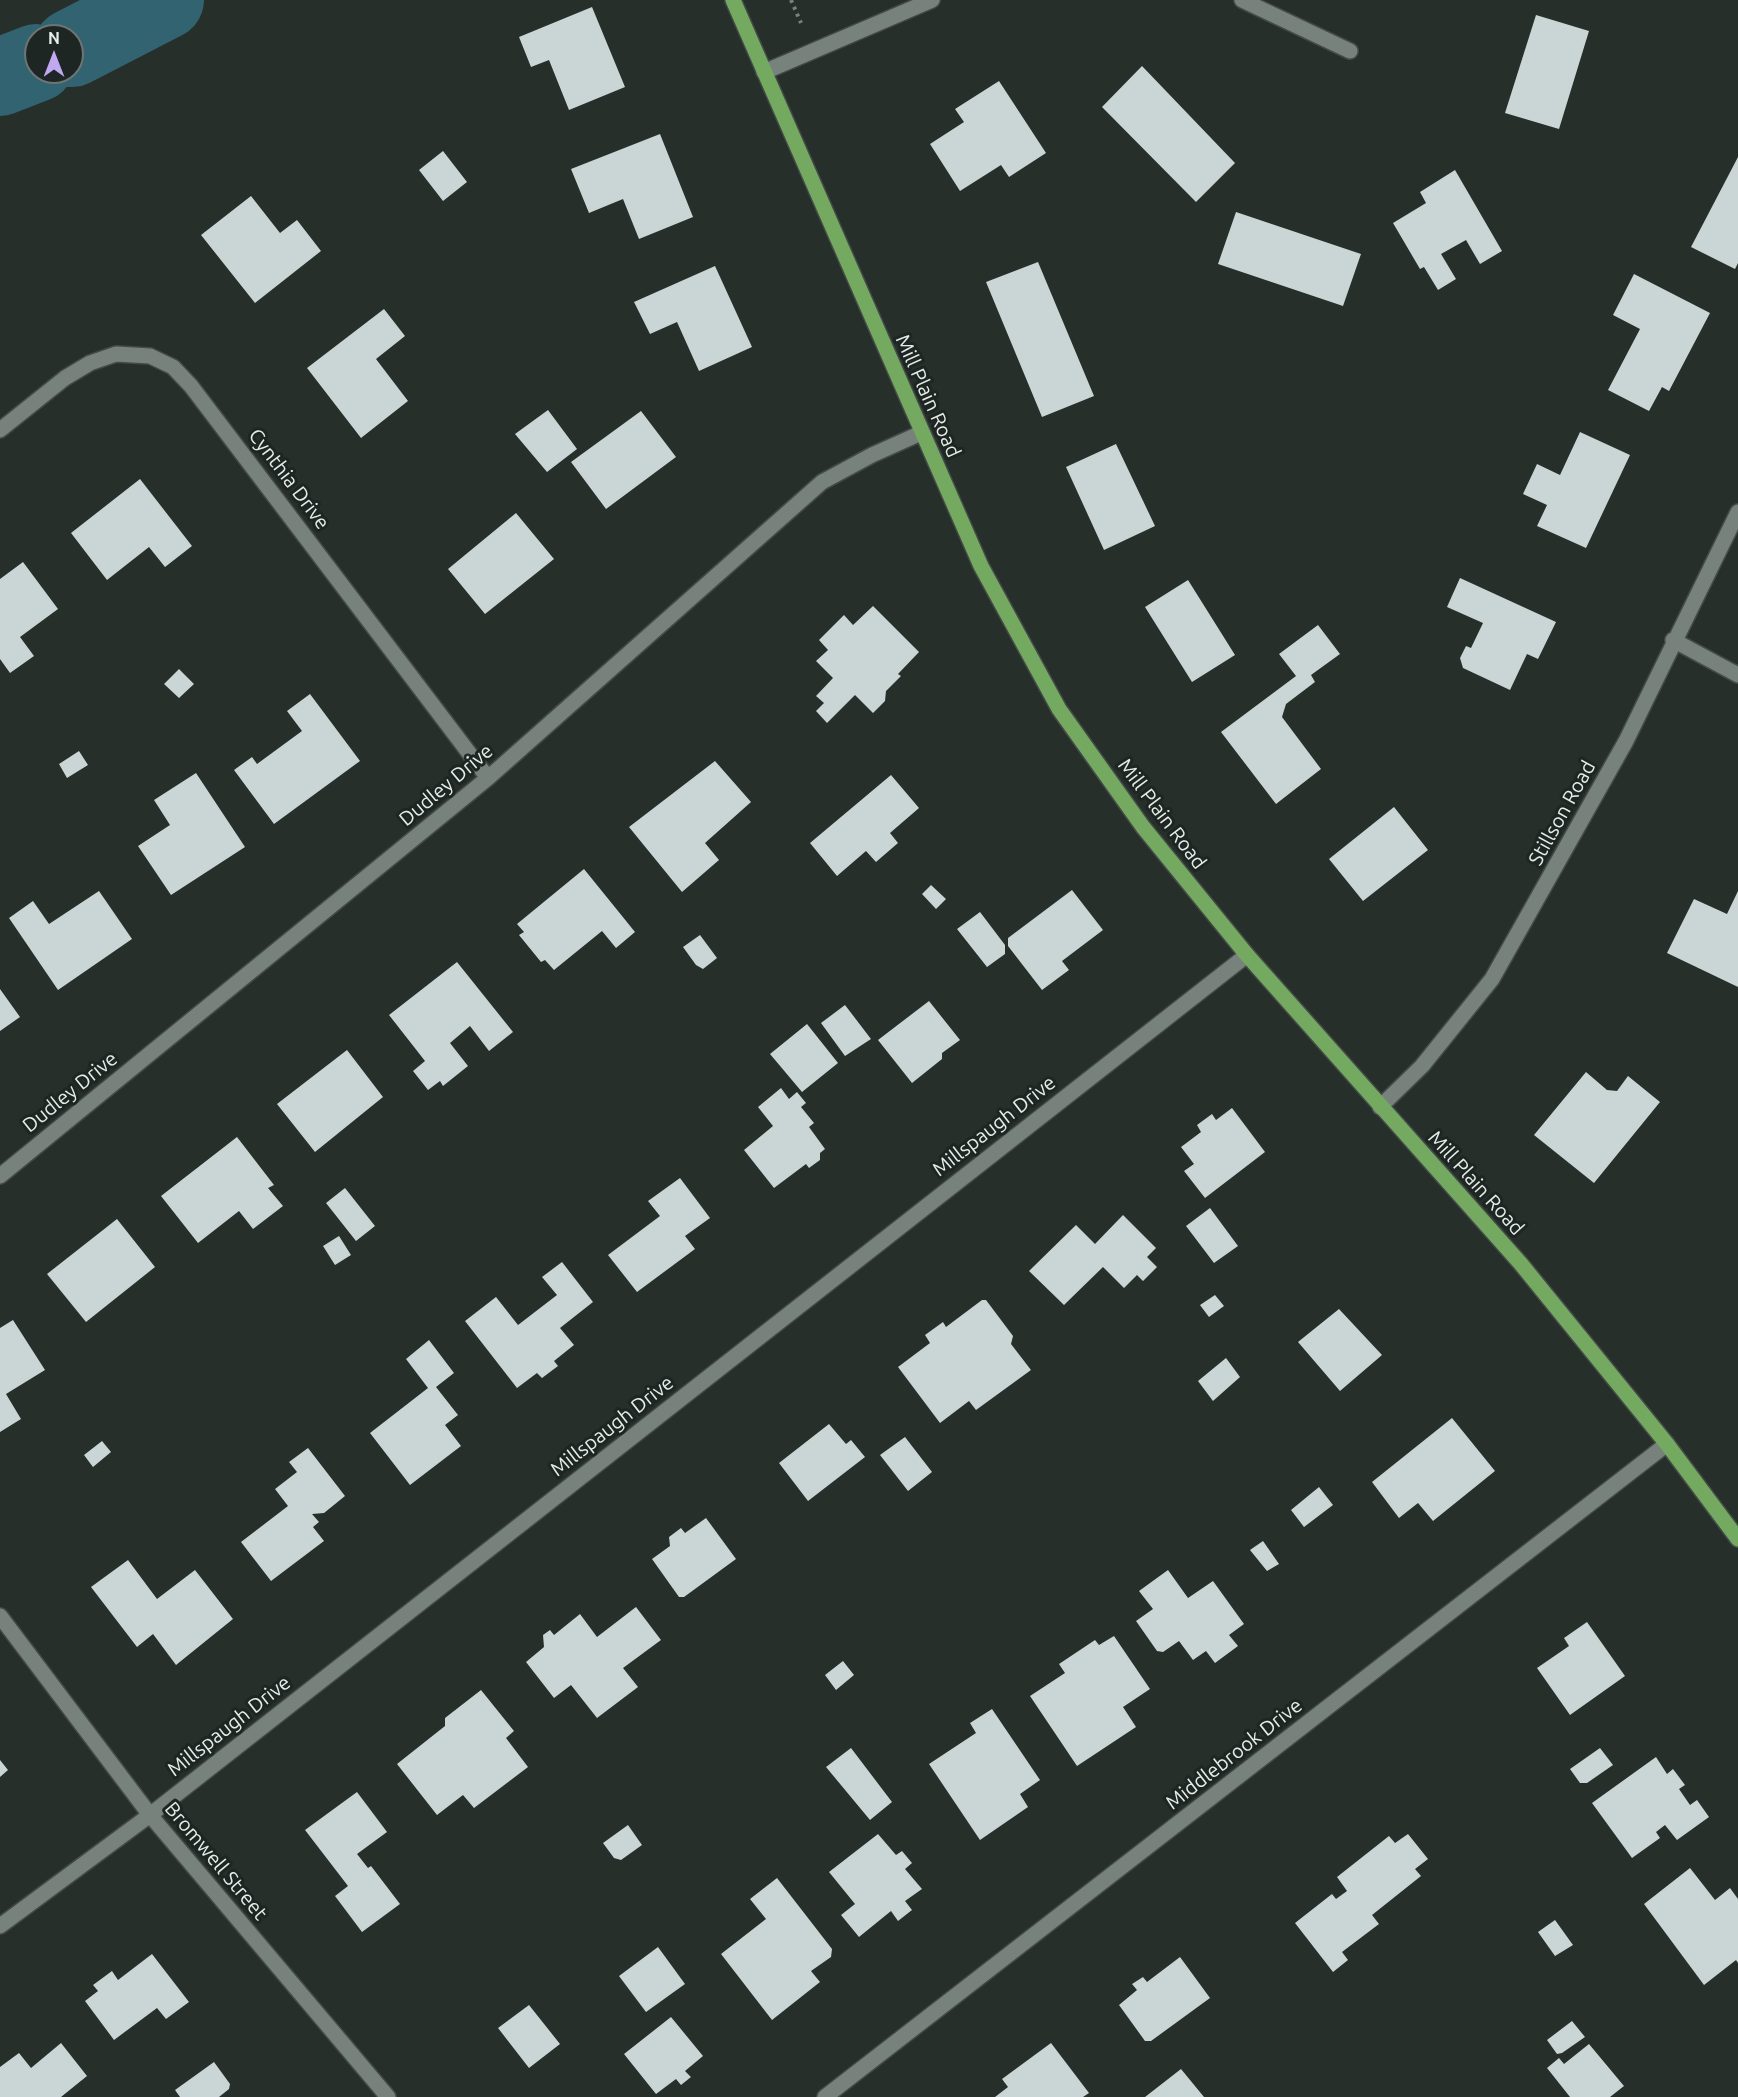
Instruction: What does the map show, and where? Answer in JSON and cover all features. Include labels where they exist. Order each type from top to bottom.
[{"type":"main road","name":"Mill Plain Road","points":[[733,0],[981,566],[1059,709],[1143,827],[1247,955],[1521,1264],[1667,1444],[1738,1539]]},
{"type":"street","points":[[764,72],[932,0]]},
{"type":"street","points":[[1242,0],[1350,51]]},
{"type":"street","name":"Cynthia Drive","points":[[0,430],[65,378],[90,363],[116,354],[150,356],[173,367],[192,386],[488,778]]},
{"type":"street","name":"Dudley Drive","points":[[0,1176],[488,778],[822,483],[872,455],[921,433]]},
{"type":"street","name":"Stillson Road","points":[[1380,1107],[1422,1066],[1492,979],[1626,741],[1673,640],[1738,512]]},
{"type":"street","points":[[1673,640],[1738,675]]},
{"type":"street","name":"Millspaugh Drive","points":[[0,1926],[150,1815],[1247,955]]},
{"type":"street","name":"Middlebrook Drive","points":[[825,2097],[1667,1444]]},
{"type":"street","name":"Bromwell Street","points":[[0,1616],[150,1815],[388,2097]]},
{"type":"building","points":[[592,7],[625,87],[569,110],[549,60],[531,67],[519,37]]},
{"type":"building","points":[[1536,15],[1589,31],[1559,129],[1505,113]]},
{"type":"building","points":[[1142,66],[1235,163],[1196,202],[1102,107]]},
{"type":"building","points":[[999,81],[1046,153],[1009,177],[1001,165],[960,191],[930,144],[964,122],[955,109]]},
{"type":"building","points":[[660,134],[693,217],[639,239],[623,199],[589,213],[571,169]]},
{"type":"building","points":[[443,151],[467,182],[443,201],[419,170]]},
{"type":"building","points":[[1738,157],[1738,263],[1735,269],[1691,247]]},
{"type":"building","points":[[1455,170],[1502,251],[1480,264],[1466,240],[1441,254],[1456,279],[1438,290],[1424,267],[1420,269],[1393,223],[1426,203],[1420,192]]},
{"type":"building","points":[[251,196],[280,233],[297,220],[321,251],[255,303],[201,235]]},
{"type":"building","points":[[1236,212],[1361,254],[1343,306],[1218,264]]},
{"type":"building","points":[[1038,262],[1094,396],[1042,417],[986,282]]},
{"type":"building","points":[[715,266],[752,347],[699,371],[677,322],[650,334],[634,302]]},
{"type":"building","points":[[1634,274],[1710,313],[1669,391],[1662,387],[1649,411],[1608,390],[1640,329],[1613,315]]},
{"type":"building","points":[[384,309],[405,336],[376,359],[408,401],[361,438],[307,368]]},
{"type":"building","points":[[548,410],[577,449],[547,472],[515,434]]},
{"type":"building","points":[[641,411],[676,457],[606,509],[571,462]]},
{"type":"building","points":[[1580,432],[1630,455],[1586,548],[1537,526],[1547,505],[1523,494],[1537,464],[1560,475]]},
{"type":"building","points":[[1116,444],[1155,526],[1104,550],[1066,467]]},
{"type":"building","points":[[140,479],[192,546],[165,567],[149,547],[107,580],[71,533]]},
{"type":"building","points":[[516,513],[554,559],[485,614],[448,569]]},
{"type":"building","points":[[23,562],[58,609],[20,637],[34,656],[10,673],[0,659],[0,579]]},
{"type":"building","points":[[1460,578],[1556,622],[1538,659],[1527,654],[1510,690],[1463,668],[1460,658],[1466,646],[1471,648],[1483,623],[1447,607]]},
{"type":"building","points":[[1188,580],[1235,655],[1192,682],[1145,607]]},
{"type":"building","points":[[873,606],[919,652],[898,674],[901,676],[886,691],[885,701],[873,713],[855,695],[827,723],[816,711],[824,703],[816,696],[833,678],[816,661],[828,650],[819,640],[844,615],[853,625]]},
{"type":"building","points":[[1318,625],[1340,654],[1311,675],[1315,682],[1286,704],[1282,717],[1321,769],[1276,804],[1221,732],[1296,676],[1279,654]]},
{"type":"building","points":[[179,669],[194,684],[179,698],[164,684]]},
{"type":"building","points":[[310,694],[360,761],[274,824],[234,770],[252,757],[257,764],[302,731],[287,711]]},
{"type":"building","points":[[79,751],[88,765],[67,778],[59,764]]},
{"type":"building","points":[[715,761],[751,802],[705,843],[719,860],[682,892],[629,827]]},
{"type":"building","points":[[196,773],[245,847],[171,895],[138,846],[170,825],[154,800]]},
{"type":"building","points":[[891,775],[919,808],[890,833],[898,843],[876,862],[866,851],[837,876],[810,843]]},
{"type":"building","points":[[1394,807],[1428,850],[1363,901],[1329,859]]},
{"type":"building","points":[[584,869],[635,932],[616,948],[602,931],[554,970],[545,960],[541,962],[519,935],[524,932],[517,924]]},
{"type":"building","points":[[931,885],[946,899],[936,909],[922,894]]},
{"type":"building","points":[[1072,890],[1103,930],[1062,961],[1069,970],[1042,990],[1008,946],[1008,938]]},
{"type":"building","points":[[99,891],[132,939],[58,990],[9,918],[33,901],[49,924]]},
{"type":"building","points":[[1738,891],[1738,987],[1667,953],[1694,899],[1727,914]]},
{"type":"building","points":[[980,912],[1005,945],[1005,954],[987,967],[957,929]]},
{"type":"building","points":[[700,935],[717,958],[703,969],[696,965],[683,947]]},
{"type":"building","points":[[457,962],[513,1032],[489,1051],[470,1026],[450,1043],[468,1066],[443,1086],[440,1081],[428,1090],[413,1071],[425,1061],[389,1015]]},
{"type":"building","points":[[0,989],[20,1017],[0,1031]]},
{"type":"building","points":[[929,1001],[960,1040],[942,1053],[942,1059],[912,1083],[878,1040]]},
{"type":"building","points":[[845,1005],[871,1039],[845,1056],[821,1023]]},
{"type":"building","points":[[807,1024],[838,1063],[802,1092],[770,1054]]},
{"type":"building","points":[[347,1050],[383,1097],[315,1152],[277,1104]]},
{"type":"building","points":[[1586,1072],[1607,1090],[1617,1091],[1628,1076],[1660,1102],[1594,1183],[1534,1135]]},
{"type":"building","points":[[781,1088],[789,1099],[797,1092],[806,1103],[801,1107],[814,1123],[809,1127],[825,1149],[820,1153],[820,1160],[809,1168],[806,1164],[774,1188],[744,1150],[773,1126],[758,1107]]},
{"type":"building","points":[[1232,1108],[1265,1152],[1205,1198],[1184,1171],[1194,1164],[1181,1147],[1201,1132],[1197,1125],[1212,1114],[1216,1120]]},
{"type":"building","points":[[237,1137],[274,1185],[268,1188],[283,1206],[253,1229],[239,1211],[198,1243],[161,1196]]},
{"type":"building","points":[[680,1178],[710,1218],[685,1236],[695,1249],[637,1292],[608,1255],[660,1216],[648,1201]]},
{"type":"building","points":[[345,1188],[375,1226],[356,1241],[326,1203]]},
{"type":"building","points":[[1210,1208],[1238,1246],[1214,1263],[1186,1226]]},
{"type":"building","points":[[1123,1215],[1156,1248],[1147,1257],[1157,1267],[1143,1281],[1137,1275],[1124,1288],[1103,1267],[1064,1305],[1029,1271],[1076,1225],[1095,1244]]},
{"type":"building","points":[[117,1219],[155,1267],[86,1322],[47,1274]]},
{"type":"building","points":[[339,1236],[351,1255],[335,1265],[323,1246]]},
{"type":"building","points":[[562,1262],[593,1302],[560,1328],[574,1345],[554,1361],[558,1366],[542,1378],[537,1373],[517,1388],[465,1321],[496,1297],[518,1325],[557,1295],[542,1277]]},
{"type":"building","points":[[1215,1295],[1224,1306],[1209,1317],[1200,1305]]},
{"type":"building","points":[[982,1300],[986,1300],[1013,1336],[1011,1344],[1031,1370],[976,1410],[969,1401],[940,1423],[898,1367],[930,1343],[925,1335],[943,1322],[946,1327]]},
{"type":"building","points":[[1339,1309],[1382,1355],[1340,1391],[1298,1342]]},
{"type":"building","points":[[13,1320],[45,1370],[6,1394],[21,1419],[0,1432],[0,1328]]},
{"type":"building","points":[[429,1340],[454,1373],[436,1387],[458,1415],[445,1425],[461,1446],[410,1485],[370,1433],[428,1388],[406,1359]]},
{"type":"building","points":[[1226,1358],[1240,1377],[1213,1401],[1198,1381]]},
{"type":"building","points":[[1452,1418],[1495,1471],[1433,1521],[1418,1503],[1399,1518],[1372,1482]]},
{"type":"building","points":[[829,1424],[846,1444],[851,1440],[865,1457],[808,1501],[779,1463]]},
{"type":"building","points":[[905,1437],[932,1472],[908,1491],[880,1455]]},
{"type":"building","points":[[102,1441],[111,1452],[93,1467],[84,1455]]},
{"type":"building","points":[[308,1448],[345,1496],[324,1513],[312,1514],[319,1522],[313,1527],[324,1541],[271,1581],[241,1542],[288,1506],[275,1489],[297,1472],[289,1462]]},
{"type":"building","points":[[1319,1487],[1333,1505],[1304,1527],[1291,1510]]},
{"type":"building","points":[[706,1518],[736,1559],[684,1597],[679,1597],[652,1559],[670,1546],[669,1537],[681,1528],[685,1533]]},
{"type":"building","points":[[1263,1541],[1279,1564],[1267,1571],[1250,1550]]},
{"type":"building","points":[[128,1560],[157,1599],[195,1570],[233,1619],[176,1665],[153,1634],[137,1647],[91,1587]]},
{"type":"building","points":[[1168,1570],[1188,1598],[1213,1581],[1244,1624],[1229,1635],[1238,1646],[1215,1663],[1206,1651],[1193,1660],[1179,1641],[1163,1652],[1157,1651],[1136,1621],[1153,1609],[1139,1591]]},
{"type":"building","points":[[636,1607],[661,1640],[623,1668],[638,1687],[597,1718],[571,1685],[554,1698],[526,1662],[544,1647],[543,1635],[550,1630],[554,1635],[580,1614],[597,1637]]},
{"type":"building","points":[[1587,1622],[1625,1676],[1570,1715],[1537,1668],[1569,1646],[1564,1638]]},
{"type":"building","points":[[1114,1636],[1150,1689],[1123,1707],[1136,1727],[1077,1766],[1030,1696],[1065,1673],[1059,1664],[1095,1640],[1099,1645]]},
{"type":"building","points":[[843,1661],[854,1675],[836,1690],[825,1675]]},
{"type":"building","points":[[481,1690],[514,1731],[506,1738],[528,1767],[474,1808],[463,1795],[437,1815],[397,1764],[445,1726],[445,1718]]},
{"type":"building","points":[[992,1709],[1040,1780],[1020,1794],[1028,1807],[980,1840],[929,1764],[976,1733],[970,1723]]},
{"type":"building","points":[[851,1748],[892,1802],[870,1820],[826,1767]]},
{"type":"building","points":[[1600,1748],[1613,1765],[1587,1783],[1580,1783],[1570,1769]]},
{"type":"building","points":[[1656,1757],[1667,1774],[1673,1769],[1685,1785],[1679,1789],[1690,1805],[1697,1800],[1709,1817],[1677,1840],[1665,1825],[1656,1832],[1660,1838],[1632,1858],[1592,1803]]},
{"type":"building","points":[[0,1760],[8,1770],[0,1777]]},
{"type":"building","points":[[357,1792],[387,1832],[357,1854],[368,1868],[371,1866],[400,1904],[362,1932],[335,1896],[348,1886],[305,1830]]},
{"type":"building","points":[[628,1825],[642,1845],[621,1860],[614,1858],[603,1843]]},
{"type":"building","points":[[878,1834],[896,1855],[902,1851],[912,1863],[905,1869],[922,1889],[905,1901],[912,1910],[898,1921],[891,1911],[859,1937],[841,1915],[855,1904],[829,1872]]},
{"type":"building","points":[[1408,1834],[1428,1859],[1415,1869],[1421,1876],[1372,1915],[1379,1924],[1342,1952],[1348,1960],[1333,1972],[1295,1923],[1332,1894],[1336,1899],[1347,1891],[1337,1877],[1389,1836],[1395,1843]]},
{"type":"building","points":[[1690,1868],[1715,1900],[1730,1888],[1738,1899],[1738,1963],[1736,1960],[1704,1985],[1644,1904]]},
{"type":"building","points":[[777,1878],[832,1949],[831,1957],[811,1971],[820,1982],[772,2020],[721,1954],[766,1919],[750,1899]]},
{"type":"building","points":[[1555,1920],[1573,1945],[1555,1956],[1538,1932]]},
{"type":"building","points":[[658,1947],[685,1984],[646,2012],[619,1976]]},
{"type":"building","points":[[152,1954],[189,2002],[166,2019],[157,2008],[114,2040],[85,2001],[98,1991],[93,1985],[112,1971],[118,1980]]},
{"type":"building","points":[[1180,1957],[1210,1998],[1151,2041],[1145,2041],[1119,2005],[1137,1990],[1132,1984],[1143,1977],[1147,1982]]},
{"type":"building","points":[[529,2005],[560,2044],[529,2068],[498,2028]]},
{"type":"building","points":[[671,2017],[703,2056],[685,2071],[691,2077],[681,2085],[676,2079],[656,2094],[624,2054]]},
{"type":"building","points":[[1572,2021],[1585,2037],[1557,2054],[1547,2040]]},
{"type":"building","points":[[61,2043],[87,2076],[61,2097],[0,2097],[0,2067],[19,2053],[31,2068]]},
{"type":"building","points":[[1051,2043],[1089,2093],[1083,2097],[995,2097],[1008,2087],[1002,2079]]},
{"type":"building","points":[[1589,2044],[1624,2086],[1610,2097],[1570,2097],[1547,2068],[1559,2058],[1564,2064]]},
{"type":"building","points":[[214,2062],[230,2084],[229,2089],[219,2097],[180,2097],[175,2090]]},
{"type":"building","points":[[1181,2069],[1204,2097],[1145,2097]]},
{"type":"waterway","points":[[84,42],[165,0]]},
{"type":"waterway","points":[[0,77],[24,68]]}]
